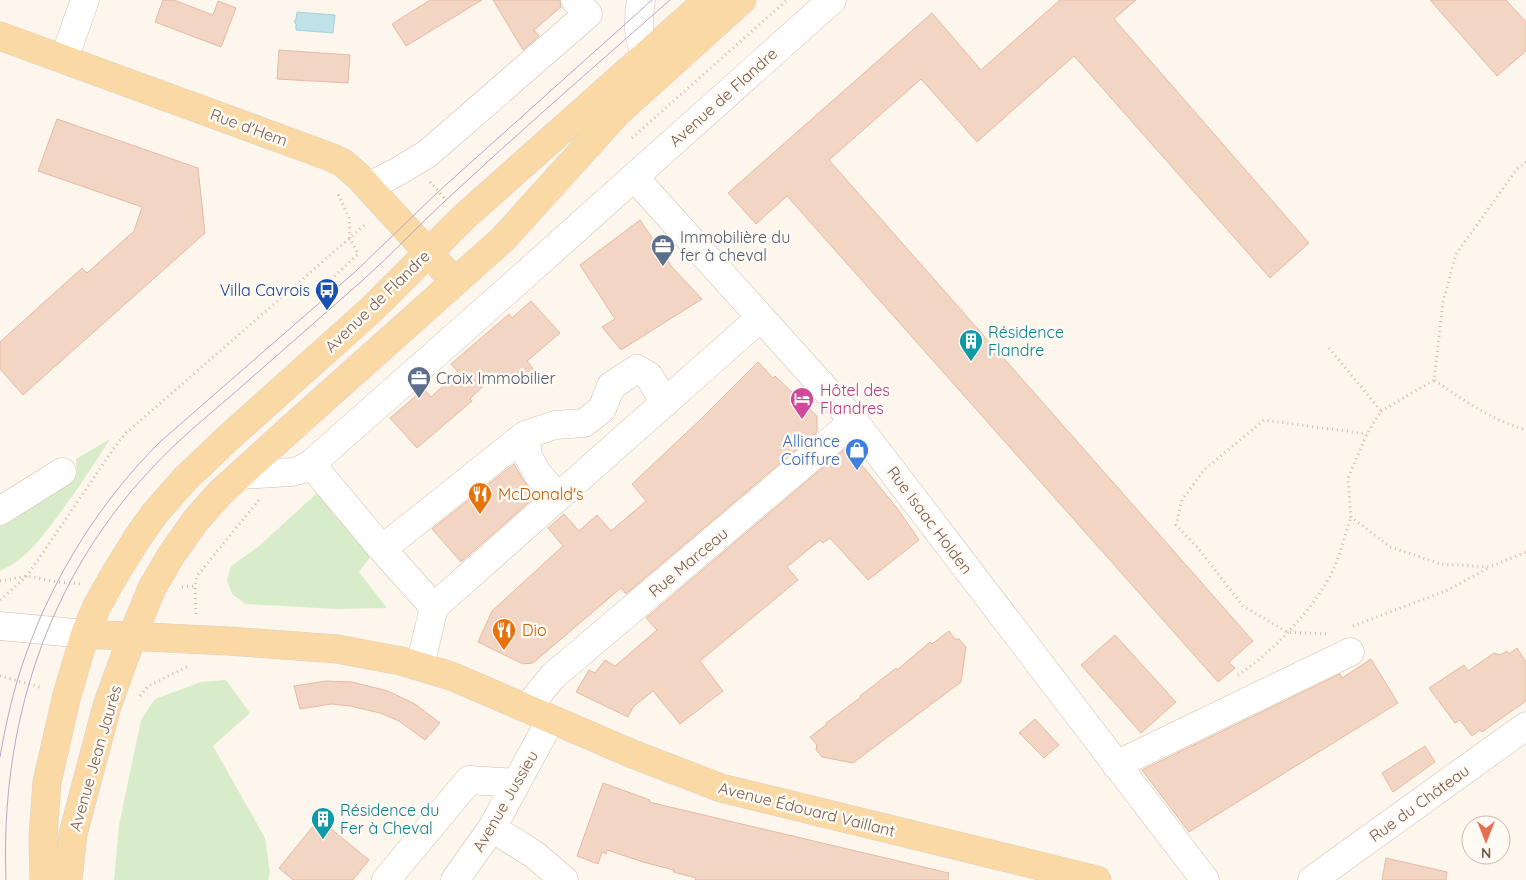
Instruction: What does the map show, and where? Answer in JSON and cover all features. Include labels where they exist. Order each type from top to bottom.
[{"type":"main road","name":"Avenue de Flandre","points":[[132,637],[152,588],[172,554],[196,520],[220,493],[503,239],[606,124],[653,64],[708,0]]},
{"type":"main road","name":"Avenue de Flandre","points":[[86,634],[97,606],[138,537],[170,496],[215,450],[382,299],[464,217],[653,64],[742,0]]},
{"type":"main road","name":"Rue d'Hem","points":[[0,36],[322,153],[343,163],[368,186],[455,282]]},
{"type":"main road","points":[[215,450],[240,475]]},
{"type":"main road","name":"Avenue Édouard Vaillant","points":[[86,634],[195,639],[336,650],[420,666],[478,687],[688,776],[721,788],[1097,880]]},
{"type":"main road","name":"Avenue Jean Jaurès","points":[[44,880],[43,837],[47,782],[67,695],[86,634]]},
{"type":"main road","name":"Avenue Jean Jaurès","points":[[68,880],[73,834],[103,720],[132,637]]},
{"type":"street","points":[[64,59],[85,0]]},
{"type":"street","points":[[641,0],[639,35],[653,64]]},
{"type":"street","name":"Avenue de Flandre","points":[[240,475],[280,474],[300,470],[311,464],[832,0]]},
{"type":"street","points":[[368,186],[397,172],[427,154],[582,7]]},
{"type":"street","name":"Rue Isaac Holden","points":[[634,177],[854,421],[1205,880]]},
{"type":"street","points":[[420,666],[434,606],[760,318]]},
{"type":"street","points":[[382,549],[525,435],[556,425],[584,423],[602,408],[611,386],[637,369],[649,376],[665,402]]},
{"type":"street","name":"Rue Marceau","points":[[527,708],[553,676],[854,421]]},
{"type":"street","points":[[525,435],[528,456],[537,473],[558,497]]},
{"type":"street","points":[[311,464],[382,549],[434,606]]},
{"type":"street","points":[[0,511],[62,472]]},
{"type":"street","points":[[0,626],[86,634]]},
{"type":"street","points":[[1116,765],[1347,640]]},
{"type":"street","name":"Avenue Jussieu","points":[[455,880],[492,828],[551,719]]},
{"type":"street","name":"Rue du Château","points":[[1312,880],[1526,726]]},
{"type":"street","points":[[386,880],[469,780],[516,783]]},
{"type":"street","points":[[492,828],[535,855],[564,880]]},
{"type":"path","points":[[1434,380],[1444,302],[1456,254],[1517,169],[1526,162]]},
{"type":"path","points":[[0,600],[27,576],[126,433],[350,238],[358,254],[320,290]]},
{"type":"path","points":[[1329,348],[1381,411]]},
{"type":"path","points":[[1235,677],[1250,667],[1287,632],[1313,603],[1334,568],[1351,517],[1348,478],[1367,434],[1381,411],[1434,380]]},
{"type":"path","points":[[1434,380],[1460,398],[1506,424],[1526,430]]},
{"type":"path","points":[[1329,634],[1287,632],[1243,606],[1198,548],[1176,525],[1182,500],[1204,470],[1264,420],[1367,434]]},
{"type":"path","points":[[137,699],[148,686],[191,665],[197,618],[195,589],[197,576],[280,474]]},
{"type":"path","points":[[1351,517],[1390,547],[1441,564],[1490,567]]},
{"type":"path","points":[[1347,640],[1490,567],[1526,552]]},
{"type":"path","points":[[0,581],[27,576]]},
{"type":"path","points":[[0,676],[45,689]]},
{"type":"green space","points":[[110,439],[73,495],[41,538],[18,560],[0,571],[0,523],[77,475],[76,459]]},
{"type":"green space","points":[[317,493],[371,556],[359,572],[387,608],[337,609],[246,604],[232,594],[227,580],[231,566],[258,547]]},
{"type":"green space","points":[[226,680],[250,713],[213,746],[265,838],[270,873],[268,880],[114,880],[119,825],[141,720],[155,699],[201,682]]},
{"type":"water","points":[[297,12],[335,15],[333,33],[296,30],[294,22]]},
{"type":"building","points":[[163,0],[174,0],[213,15],[218,1],[236,8],[221,47],[155,22]]},
{"type":"building","points":[[430,0],[482,0],[406,46],[392,24]]},
{"type":"building","points":[[493,0],[560,0],[561,7],[534,30],[539,36],[523,50]]},
{"type":"building","name":"Résidence Flandre","points":[[1060,0],[1136,0],[1114,19],[1309,243],[1270,278],[1074,56],[977,142],[921,79],[829,160],[1253,641],[1229,662],[1235,668],[1218,682],[787,196],[756,224],[728,193],[932,13],[981,70]]},
{"type":"building","points":[[1430,0],[1506,0],[1526,22],[1526,51],[1497,76]]},
{"type":"building","points":[[279,50],[350,55],[348,83],[277,79]]},
{"type":"building","points":[[57,119],[198,168],[205,233],[23,395],[0,369],[0,342],[82,268],[87,273],[134,231],[142,207],[38,171]]},
{"type":"building","points":[[640,220],[672,267],[702,299],[621,350],[602,327],[615,319],[580,265]]},
{"type":"building","points":[[531,301],[560,333],[527,361],[535,371],[520,384],[512,375],[506,380],[498,372],[470,399],[472,401],[417,448],[390,418],[424,389],[431,397],[458,372],[451,364],[509,314],[512,318]]},
{"type":"building","points":[[758,362],[773,378],[775,376],[817,416],[817,432],[626,594],[621,588],[533,663],[523,664],[478,642],[492,611],[563,546],[548,528],[564,514],[579,531],[597,515],[611,531],[646,501],[632,484]]},
{"type":"building","points":[[847,447],[897,508],[919,540],[868,580],[830,538],[823,543],[820,540],[787,567],[798,580],[700,661],[723,691],[680,724],[653,691],[633,707],[628,717],[576,692],[589,670],[595,673],[605,660],[615,666],[657,630],[646,618]]},
{"type":"building","name":"McDonald's","points":[[514,464],[523,480],[536,496],[461,562],[432,529]]},
{"type":"building","points":[[949,631],[955,639],[959,639],[966,647],[961,682],[853,763],[822,757],[816,750],[817,745],[810,737],[930,642],[932,644]]},
{"type":"building","points":[[1115,635],[1176,702],[1141,733],[1081,665]]},
{"type":"building","points":[[1517,648],[1526,662],[1526,701],[1482,732],[1480,730],[1472,736],[1460,720],[1455,723],[1429,688],[1464,665],[1468,671],[1494,653],[1500,655],[1507,651],[1509,654]]},
{"type":"building","points":[[1371,659],[1398,703],[1189,832],[1142,770],[1340,674],[1342,678]]},
{"type":"building","points":[[326,681],[352,682],[388,691],[415,704],[440,723],[425,740],[399,721],[380,713],[331,704],[300,709],[294,686]]},
{"type":"building","points":[[1035,719],[1059,745],[1044,758],[1019,733]]},
{"type":"building","points":[[1425,746],[1435,762],[1393,792],[1382,773]]},
{"type":"building","points":[[603,783],[650,800],[649,802],[949,873],[948,880],[695,880],[696,878],[673,872],[674,870],[607,850],[606,854],[602,852],[598,864],[577,856]]},
{"type":"building","name":"Résidence du Fer à Cheval","points":[[319,819],[369,860],[353,880],[293,880],[279,868]]},
{"type":"building","points":[[1386,858],[1447,872],[1446,880],[1382,880]]},
{"type":"tram line","points":[[0,757],[18,679],[37,625],[50,596],[65,567],[99,513],[139,464],[161,441],[356,271],[439,191],[652,0]]},
{"type":"tram line","points":[[6,880],[6,823],[11,767],[22,712],[37,659],[58,607],[84,558],[115,512],[152,468],[181,439],[363,280],[557,99],[670,0]]},
{"type":"place","name":"Immobilière du fer à cheval","points":[[663,267]]},
{"type":"place","name":"Villa Cavrois","points":[[327,311]]},
{"type":"place","name":"Résidence Flandre","points":[[971,362]]},
{"type":"place","name":"Croix Immobilier","points":[[419,399]]},
{"type":"place","name":"Hôtel des Flandres","points":[[802,420]]},
{"type":"place","name":"Alliance Coiffure","points":[[857,471]]},
{"type":"place","name":"McDonald's","points":[[480,515]]},
{"type":"place","name":"Dio","points":[[504,651]]},
{"type":"place","name":"Résidence du Fer à Cheval","points":[[323,840]]}]
